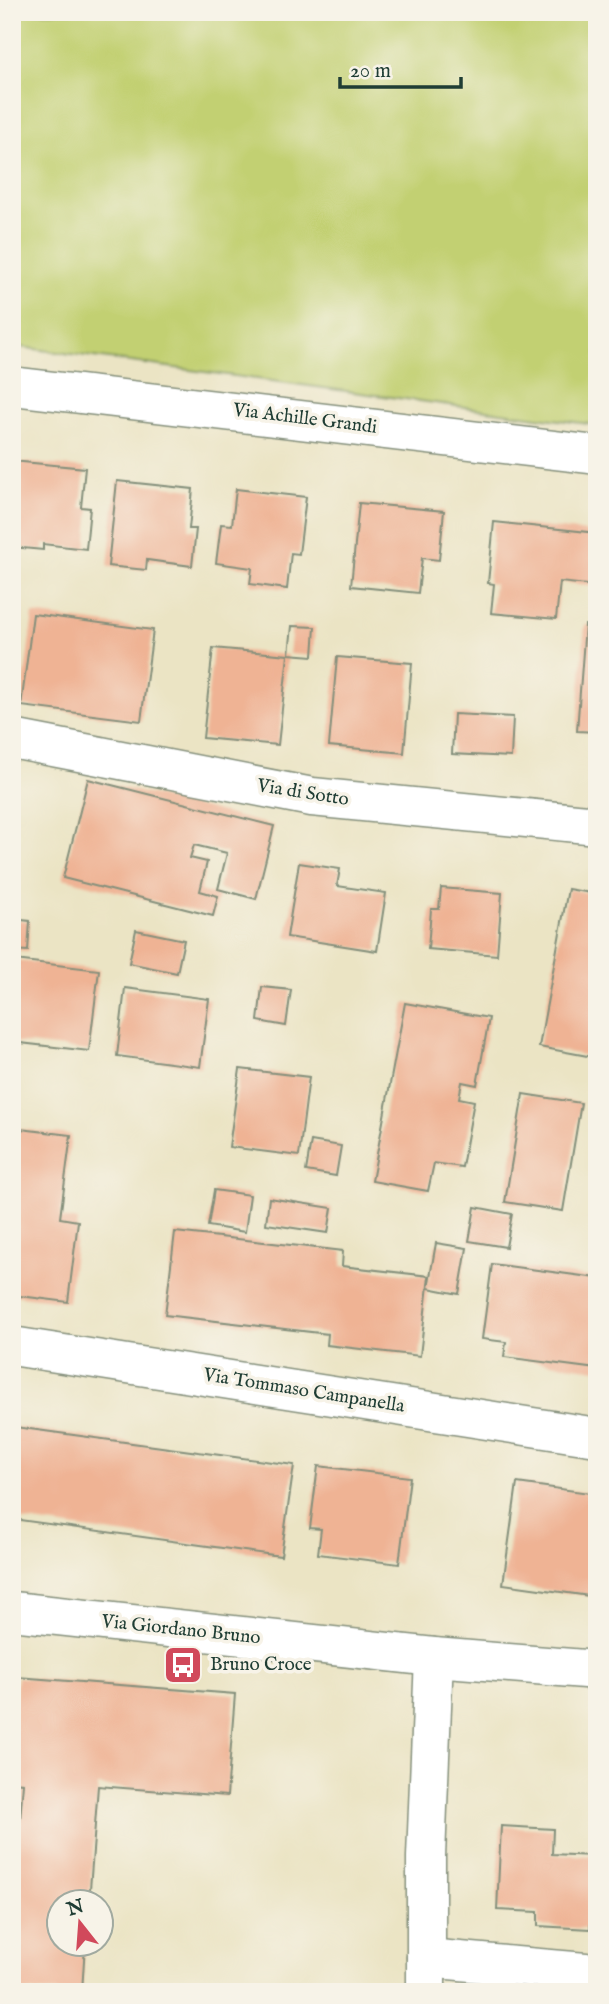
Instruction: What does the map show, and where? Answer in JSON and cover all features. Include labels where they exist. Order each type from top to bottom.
[{"type":"street","name":"Via Achille Grandi","points":[[12,386],[597,455]]},
{"type":"street","name":"Via di Sotto","points":[[12,739],[312,797],[597,825]]},
{"type":"street","name":"Via Tommaso Campanella","points":[[12,1346],[597,1437]]},
{"type":"street","name":"Via Giordano Bruno","points":[[12,1611],[434,1657],[597,1670]]},
{"type":"street","points":[[434,1657],[426,1857],[426,1975],[597,1973]]},
{"type":"green space","points":[[12,12],[597,12],[597,425],[12,346]]},
{"type":"building","points":[[12,461],[85,468],[81,507],[90,508],[86,549],[43,544],[43,550],[12,547]]},
{"type":"building","points":[[117,481],[193,489],[189,529],[196,529],[192,566],[147,560],[146,570],[108,566]]},
{"type":"building","points":[[236,489],[306,497],[299,554],[291,553],[287,589],[250,584],[252,568],[216,563],[221,524],[232,525]]},
{"type":"building","points":[[359,503],[444,511],[439,560],[422,558],[418,593],[351,586]]},
{"type":"building","points":[[494,522],[597,533],[596,586],[560,582],[556,619],[491,613],[494,584],[488,583]]},
{"type":"building","points":[[33,614],[153,630],[141,721],[21,706]]},
{"type":"building","points":[[585,625],[597,626],[597,732],[577,731]]},
{"type":"building","points":[[292,626],[315,627],[313,656],[289,654]]},
{"type":"building","points":[[213,648],[288,655],[278,745],[203,738]]},
{"type":"building","points":[[337,657],[412,663],[404,753],[329,746]]},
{"type":"building","points":[[454,714],[513,717],[511,757],[452,754]]},
{"type":"building","points":[[88,779],[274,826],[256,899],[218,889],[227,853],[194,845],[190,858],[207,862],[200,891],[218,896],[213,916],[63,878]]},
{"type":"building","points":[[299,863],[340,869],[337,886],[386,893],[377,951],[287,937]]},
{"type":"building","points":[[441,888],[502,893],[497,955],[428,949],[431,909],[439,909]]},
{"type":"building","points":[[568,889],[597,894],[597,1036],[593,1057],[539,1047]]},
{"type":"building","points":[[12,919],[30,921],[28,951],[12,950]]},
{"type":"building","points":[[136,930],[184,940],[177,973],[129,963]]},
{"type":"building","points":[[15,960],[99,970],[89,1051],[12,1042],[12,978]]},
{"type":"building","points":[[262,987],[291,990],[286,1026],[258,1021]]},
{"type":"building","points":[[125,988],[209,999],[200,1067],[117,1056]]},
{"type":"building","points":[[405,1003],[489,1018],[477,1085],[462,1082],[459,1098],[474,1101],[462,1167],[434,1163],[428,1191],[372,1181]]},
{"type":"building","points":[[240,1069],[309,1077],[299,1156],[229,1147]]},
{"type":"building","points":[[523,1094],[581,1103],[563,1211],[505,1202]]},
{"type":"building","points":[[12,1128],[71,1135],[60,1218],[78,1221],[68,1302],[12,1295]]},
{"type":"building","points":[[311,1141],[341,1146],[336,1176],[306,1171]]},
{"type":"building","points":[[214,1190],[250,1195],[245,1232],[208,1226]]},
{"type":"building","points":[[269,1198],[332,1208],[328,1233],[266,1224]]},
{"type":"building","points":[[475,1207],[512,1214],[506,1247],[469,1241]]},
{"type":"building","points":[[175,1232],[343,1251],[342,1266],[429,1276],[420,1356],[327,1345],[328,1334],[165,1315]]},
{"type":"building","points":[[436,1243],[467,1248],[459,1294],[428,1288]]},
{"type":"building","points":[[492,1264],[597,1278],[597,1369],[504,1357],[506,1342],[482,1339]]},
{"type":"building","points":[[15,1427],[294,1465],[281,1556],[12,1519],[12,1446]]},
{"type":"building","points":[[318,1466],[410,1477],[399,1564],[318,1554],[321,1529],[310,1528]]},
{"type":"building","points":[[517,1483],[597,1494],[597,1597],[503,1584]]},
{"type":"building","points":[[17,1677],[235,1694],[227,1796],[98,1786],[90,1888],[46,1888],[46,1958],[84,1958],[82,1992],[12,1992],[12,1920],[23,1783],[12,1782],[12,1732]]},
{"type":"building","points":[[501,1826],[553,1829],[552,1854],[593,1856],[593,1847],[597,1847],[597,1916],[591,1916],[590,1929],[538,1926],[538,1912],[497,1910]]},
{"type":"place","name":"Bruno Croce","points":[[183,1665]]}]
